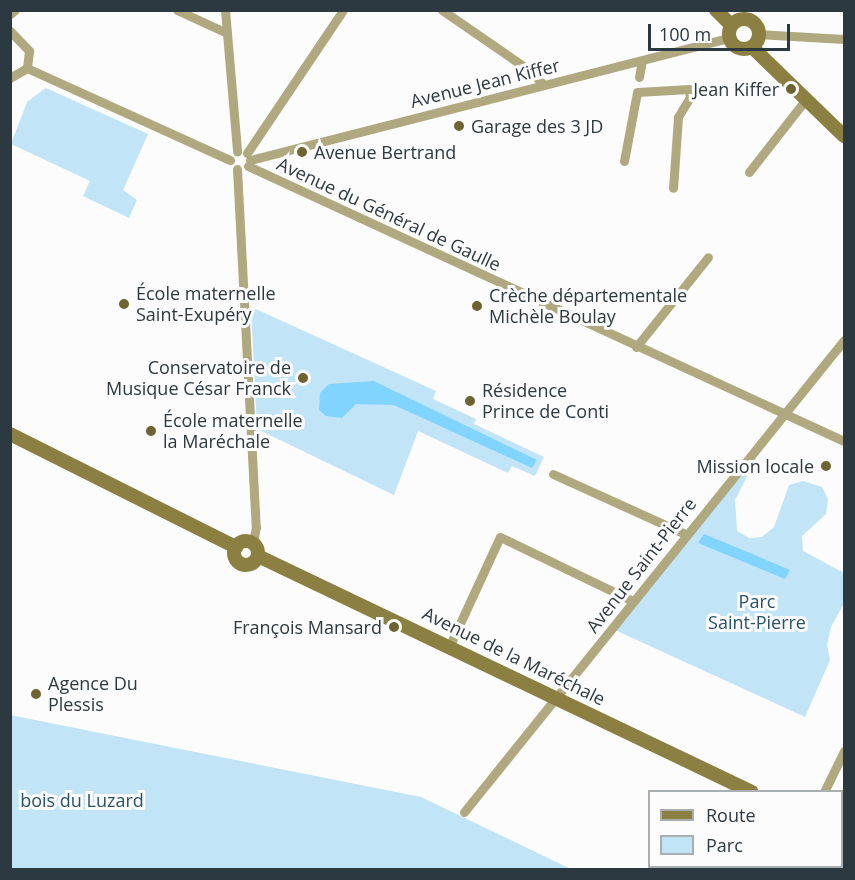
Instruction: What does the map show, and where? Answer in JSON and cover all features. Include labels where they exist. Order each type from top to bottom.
[{"type":"street","points":[[10,14],[15,10]]},
{"type":"street","points":[[177,10],[227,33]]},
{"type":"street","points":[[225,10],[246,157]]},
{"type":"street","points":[[230,160],[246,157],[343,10]]},
{"type":"street","points":[[442,10],[530,70],[544,85]]},
{"type":"street","points":[[716,10],[738,49],[757,41],[844,39]]},
{"type":"street","points":[[730,32],[748,20],[757,41],[806,99],[844,136]]},
{"type":"street","points":[[10,31],[28,51],[27,68]]},
{"type":"street","name":"Avenue Jean Kiffer","points":[[237,169],[246,157],[642,60],[730,32]]},
{"type":"street","points":[[757,41],[844,126]]},
{"type":"street","points":[[639,77],[642,60]]},
{"type":"street","points":[[10,78],[27,68]]},
{"type":"street","points":[[27,68],[230,160],[237,169],[256,550],[253,564],[242,565],[235,557],[236,547],[242,542],[256,550]]},
{"type":"street","points":[[624,161],[637,92],[689,89],[690,97],[678,117],[673,188]]},
{"type":"street","points":[[749,172],[806,99]]},
{"type":"street","name":"Avenue du Général de Gaulle","points":[[246,157],[636,347],[844,441]]},
{"type":"street","points":[[636,347],[708,257]]},
{"type":"street","name":"Avenue Saint-Pierre","points":[[464,812],[559,699],[685,534],[844,340]]},
{"type":"street","points":[[10,434],[236,547]]},
{"type":"street","points":[[553,474],[685,534]]},
{"type":"street","points":[[450,645],[500,537],[633,601]]},
{"type":"street","name":"Avenue de la Maréchale","points":[[256,550],[748,790]]},
{"type":"street","points":[[825,790],[844,751]]},
{"type":"green space","points":[[46,88],[148,134],[123,190],[137,200],[129,218],[83,196],[90,181],[11,144],[27,102]]},
{"type":"green space","points":[[251,307],[436,391],[433,399],[476,419],[474,424],[544,457],[535,476],[512,466],[508,473],[418,431],[394,495],[257,429]]},
{"type":"green space","name":"Parc Saint-Pierre","points":[[751,457],[756,459],[735,500],[737,531],[749,538],[762,537],[774,527],[789,485],[803,481],[822,487],[828,499],[826,514],[802,536],[803,551],[844,573],[844,603],[831,627],[827,645],[830,660],[805,717],[615,630]]},
{"type":"green space","name":"bois du Luzard","points":[[10,715],[421,797],[571,869],[11,869]]},
{"type":"water","points":[[374,381],[537,460],[532,468],[394,405],[356,404],[342,418],[326,416],[319,410],[320,393],[329,384]]},
{"type":"water","points":[[704,534],[790,570],[785,579],[698,543]]},
{"type":"place","name":"Jean Kiffer","points":[[791,89]]},
{"type":"place","name":"Garage des 3 JD","points":[[459,126]]},
{"type":"place","name":"Avenue Bertrand","points":[[302,152]]},
{"type":"place","name":"École maternelle Saint-Exupéry","points":[[124,304]]},
{"type":"place","name":"Crèche départementale Michèle Boulay","points":[[477,306]]},
{"type":"place","name":"Conservatoire de Musique César Franck","points":[[303,378]]},
{"type":"place","name":"Résidence Prince de Conti","points":[[470,401]]},
{"type":"place","name":"École maternelle la Maréchale","points":[[151,431]]},
{"type":"place","name":"Mission locale","points":[[826,466]]},
{"type":"place","name":"François Mansard","points":[[394,627]]},
{"type":"place","name":"Agence Du Plessis","points":[[36,694]]}]
